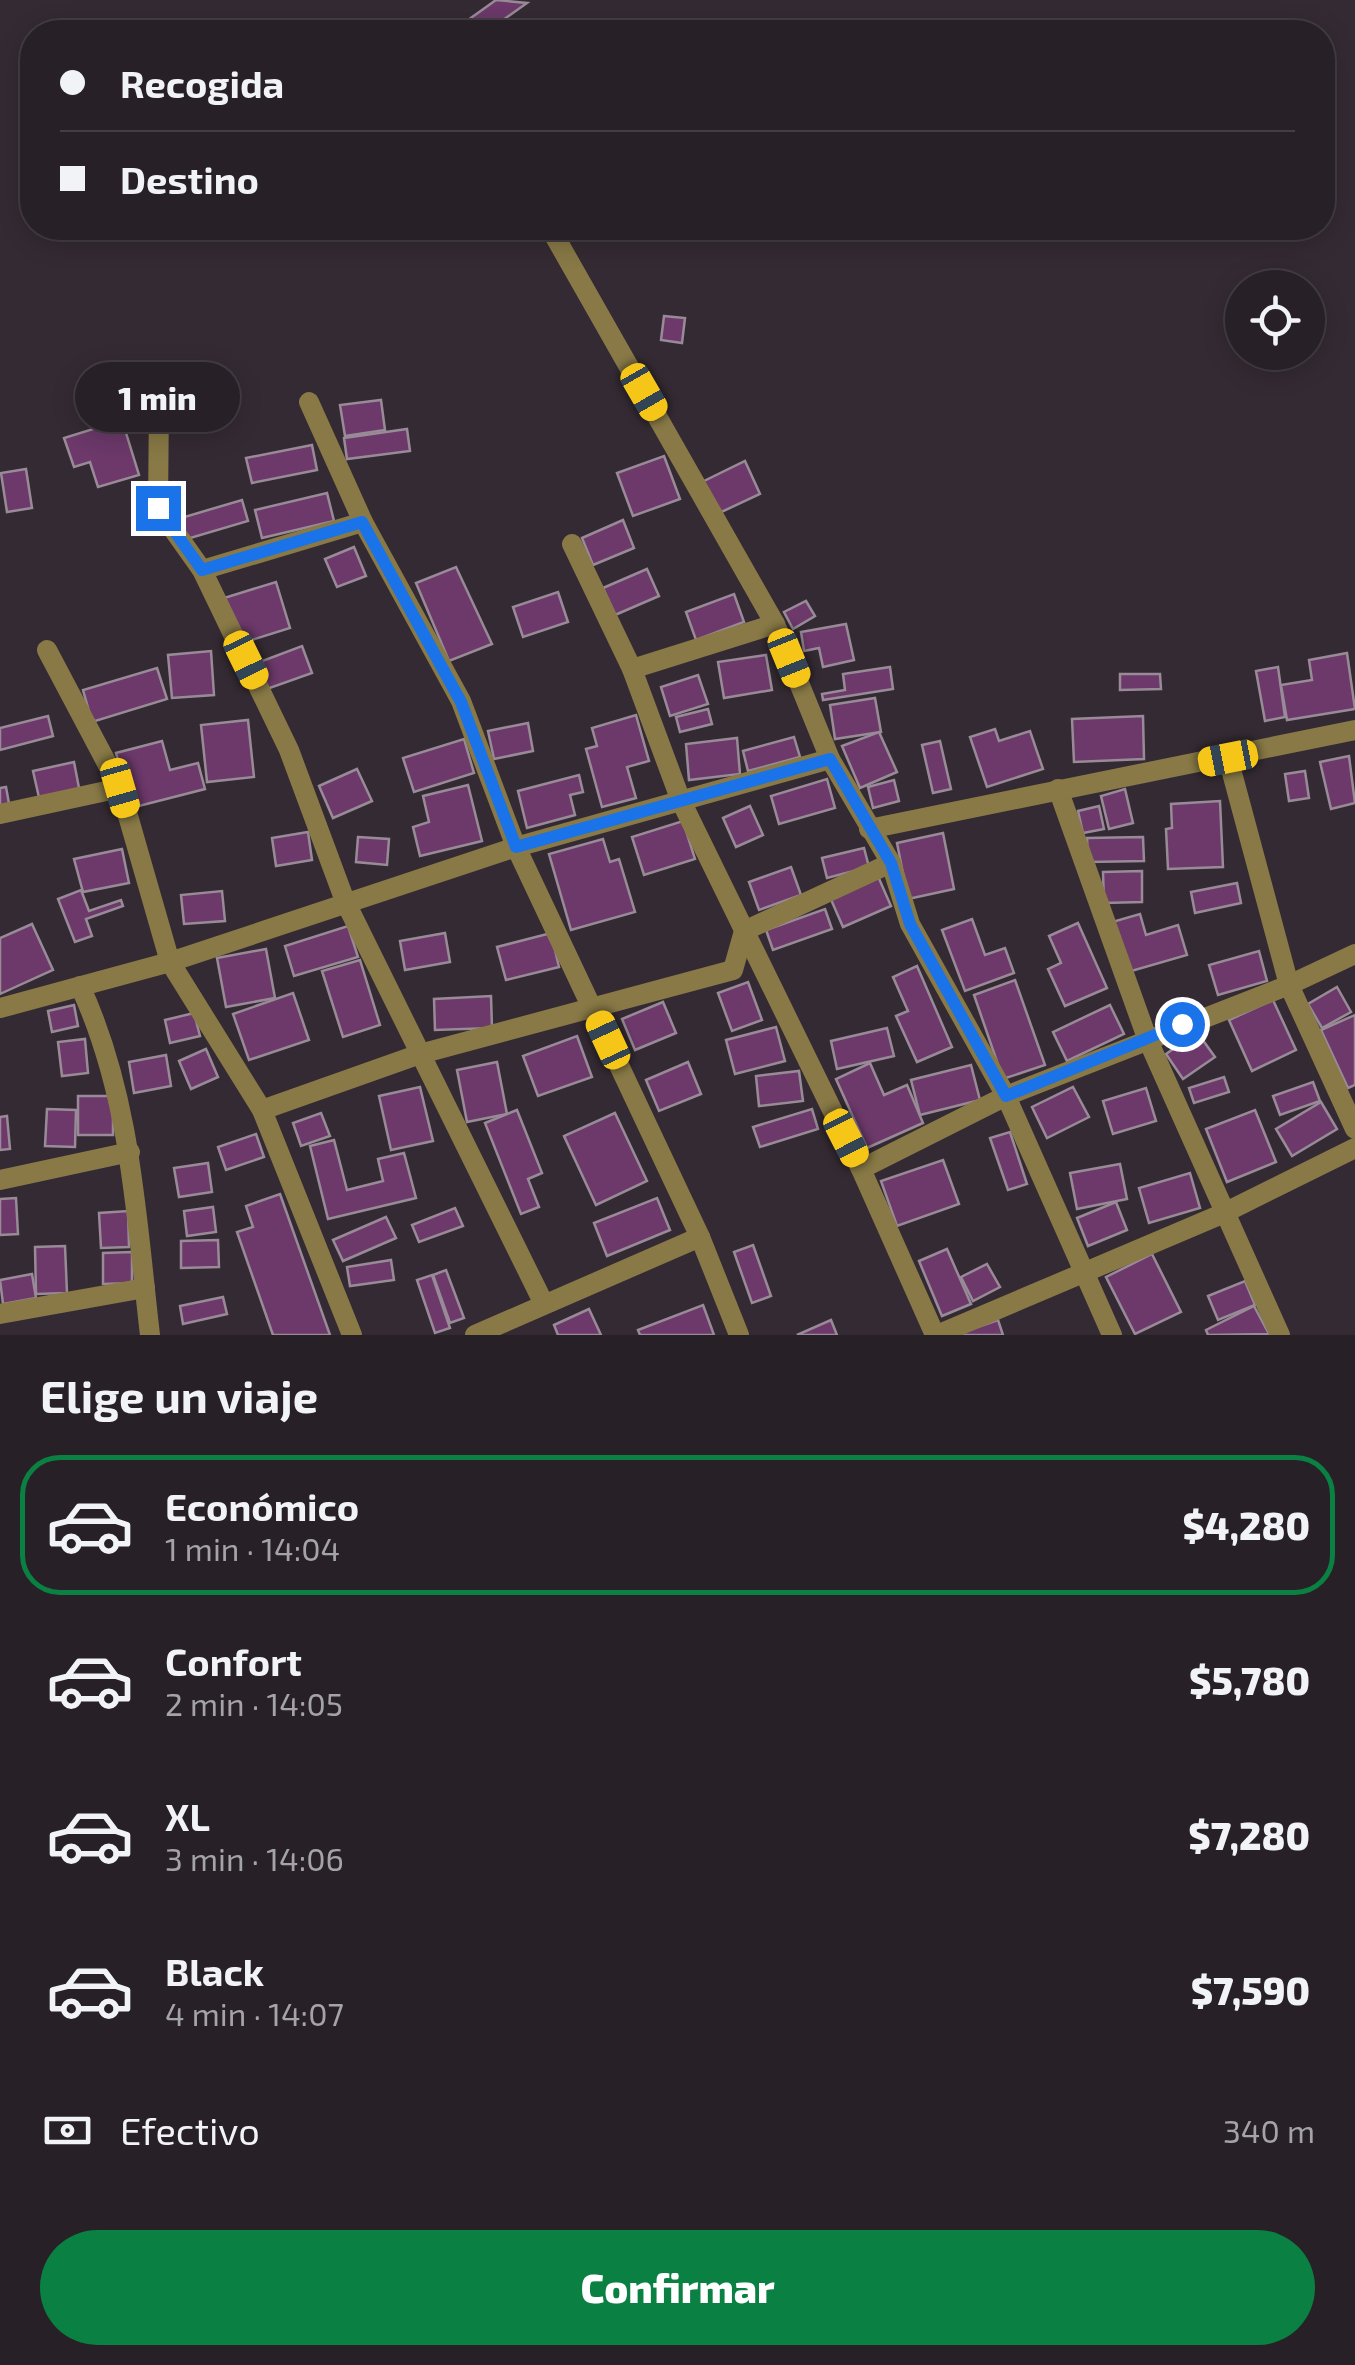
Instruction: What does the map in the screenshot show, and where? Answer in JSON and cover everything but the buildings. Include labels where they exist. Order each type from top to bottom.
[{"type":"street","points":[[557,240],[775,624],[830,759],[891,863],[910,924],[1006,1096],[1081,1273],[1112,1335]]},
{"type":"street","points":[[159,400],[158,508],[202,570],[289,750],[345,902],[544,1304]]},
{"type":"street","points":[[308,402],[362,522],[461,702],[516,847],[700,1237],[739,1335]]},
{"type":"street","points":[[202,570],[362,522]]},
{"type":"street","points":[[572,544],[632,669],[681,802],[861,1168],[936,1335],[1222,1214],[1355,1148]]},
{"type":"street","points":[[632,669],[775,624]]},
{"type":"street","points":[[47,650],[120,788],[170,962],[262,1110],[352,1335]]},
{"type":"street","points":[[868,829],[1355,730]]},
{"type":"street","points":[[1228,758],[1289,984],[1355,1129]]},
{"type":"street","points":[[0,1008],[170,962],[516,847],[830,759]]},
{"type":"street","points":[[0,814],[120,788]]},
{"type":"street","points":[[1058,790],[1147,1038],[1222,1214],[1280,1335]]},
{"type":"street","points":[[262,1110],[420,1054],[733,970],[744,932],[891,863]]},
{"type":"street","points":[[861,1168],[1006,1096],[1355,954]]},
{"type":"street","points":[[80,986],[102,1032],[130,1152],[150,1335]]},
{"type":"street","points":[[0,1180],[130,1152]]},
{"type":"street","points":[[475,1335],[700,1237]]},
{"type":"street","points":[[0,1314],[145,1288]]},
{"type":"route","points":[[158,508],[202,570],[362,522],[461,702],[516,847],[830,759],[891,863],[910,924],[1006,1096],[1182,1024]]}]
